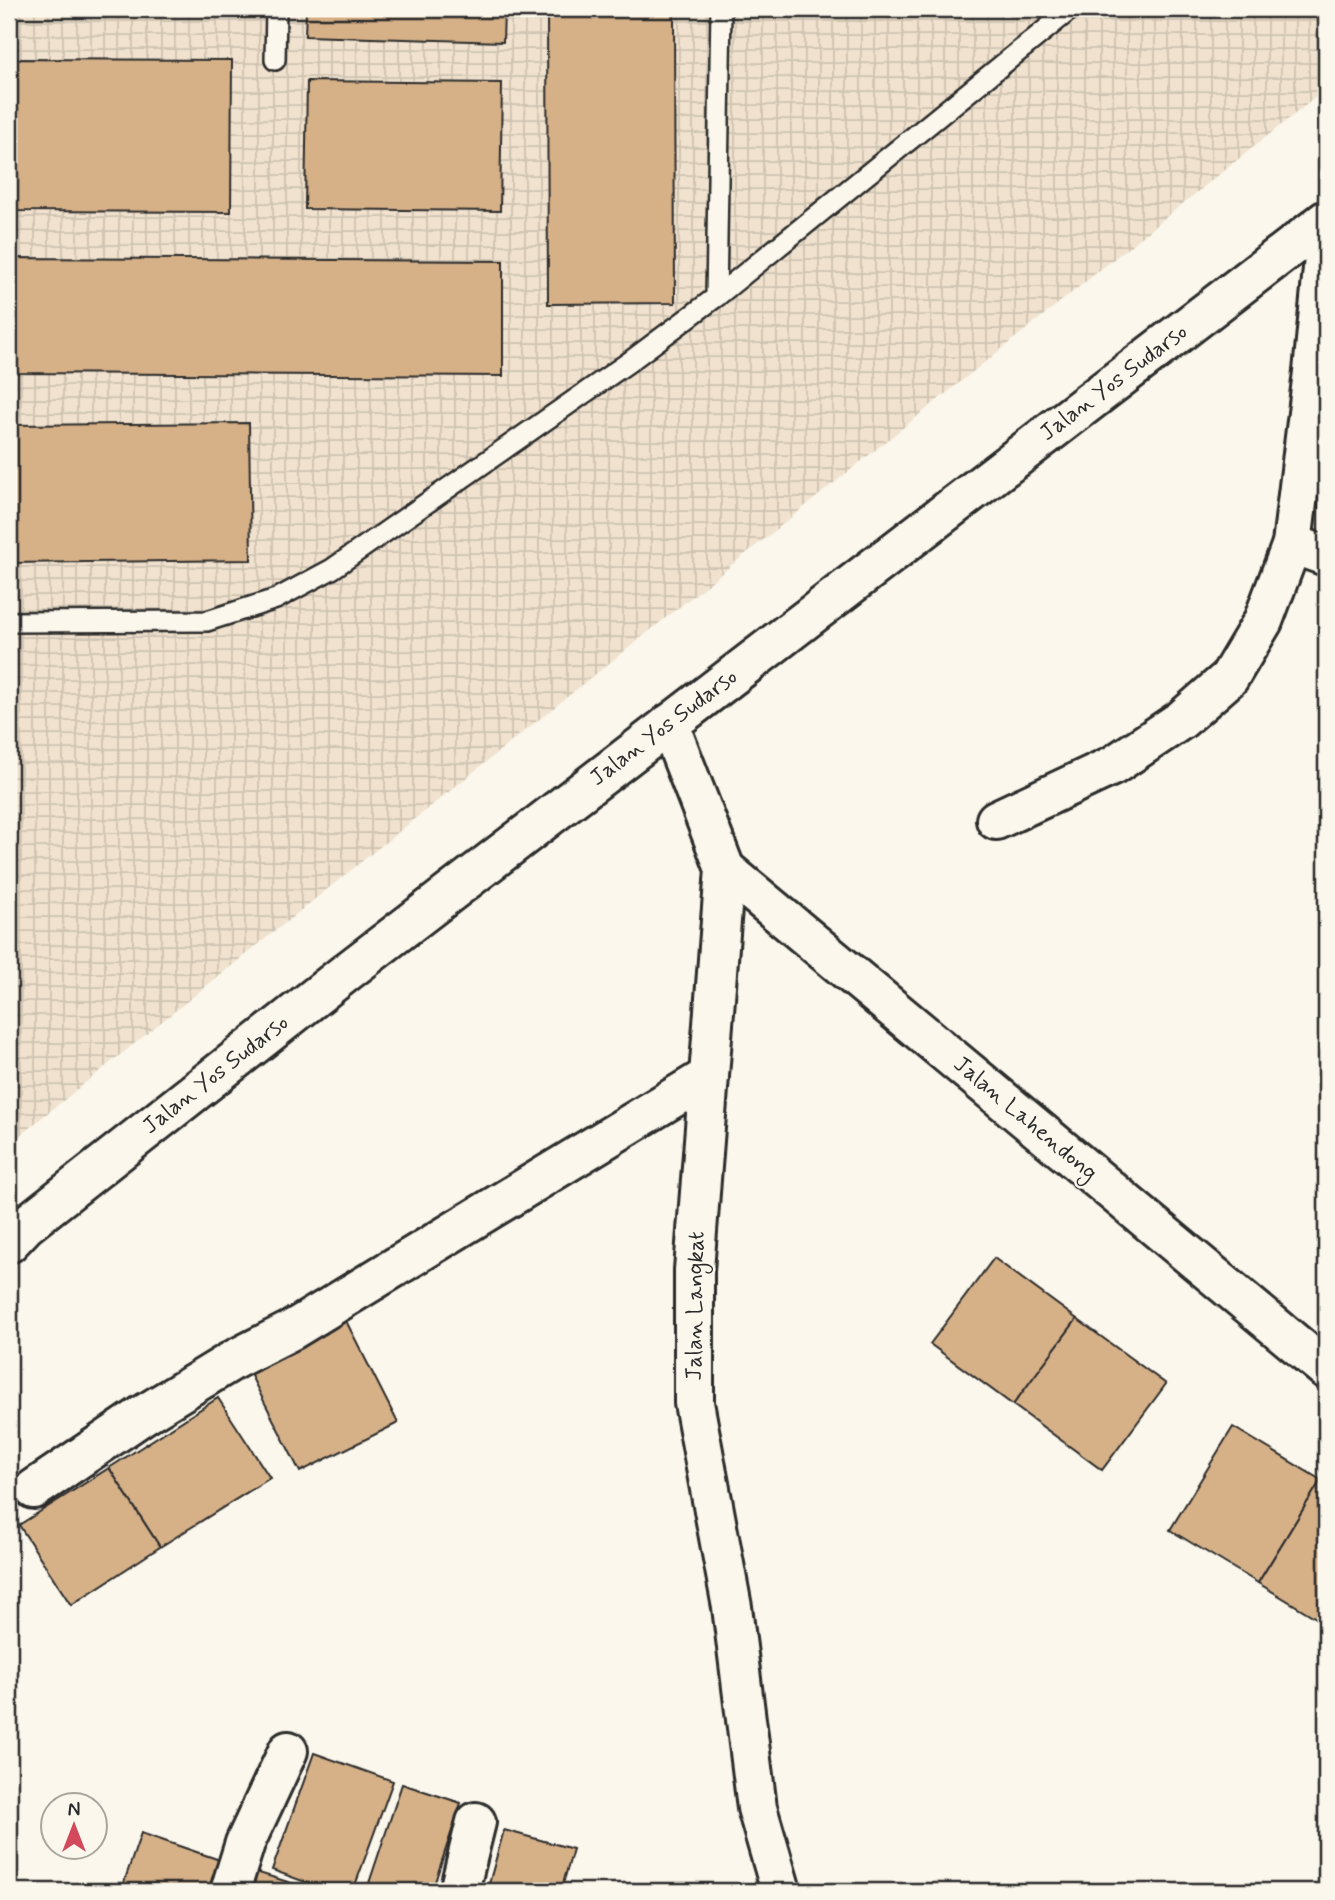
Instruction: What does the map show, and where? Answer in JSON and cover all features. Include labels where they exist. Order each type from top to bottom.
[{"type":"street","name":"Jalan Yos Sudarso","points":[[9,1244],[26,1224],[348,971],[1326,220]]},
{"type":"street","points":[[996,820],[1114,765],[1181,720],[1228,678],[1309,550],[1313,372],[1326,237]]},
{"type":"street","name":"Jalan Langkat","points":[[669,724],[724,869],[694,1270],[694,1403],[732,1607],[757,1808],[781,1891]]},
{"type":"street","name":"Jalan Lahendong","points":[[724,869],[1326,1369]]},
{"type":"street","points":[[34,1489],[143,1415],[235,1359],[292,1330],[709,1076]]},
{"type":"street","points":[[230,1891],[245,1843],[288,1751]]},
{"type":"street","points":[[459,1891],[476,1822]]},
{"type":"lane","points":[[275,60],[276,9]]},
{"type":"lane","points":[[716,297],[721,9]]},
{"type":"lane","points":[[9,622],[206,621],[276,599],[332,569],[629,362],[716,297],[1071,9]]},
{"type":"shaded area","points":[[9,9],[1326,9],[1326,89],[9,1144]]},
{"type":"building","points":[[306,9],[504,9],[503,42],[305,36]]},
{"type":"building","points":[[547,9],[674,9],[675,303],[548,304]]},
{"type":"building","points":[[9,59],[232,60],[231,212],[9,211]]},
{"type":"building","points":[[307,81],[502,83],[500,211],[305,209]]},
{"type":"building","points":[[9,258],[503,261],[503,376],[9,373]]},
{"type":"building","points":[[249,423],[251,560],[9,563],[9,425]]},
{"type":"building","points":[[994,1258],[1077,1319],[1013,1405],[930,1344]]},
{"type":"building","points":[[345,1319],[398,1423],[300,1472],[247,1368]]},
{"type":"building","points":[[1077,1319],[1166,1384],[1102,1470],[1013,1405]]},
{"type":"building","points":[[218,1398],[270,1478],[160,1547],[109,1468]]},
{"type":"building","points":[[1233,1427],[1321,1480],[1258,1583],[1170,1530]]},
{"type":"building","points":[[109,1468],[160,1547],[71,1605],[19,1525]]},
{"type":"building","points":[[1321,1480],[1326,1483],[1326,1624],[1258,1583]]},
{"type":"building","points":[[314,1753],[393,1781],[353,1891],[330,1891],[272,1870]]},
{"type":"building","points":[[402,1784],[461,1803],[432,1891],[393,1891],[369,1883]]},
{"type":"building","points":[[504,1830],[573,1849],[561,1891],[487,1891]]},
{"type":"building","points":[[141,1833],[246,1869],[239,1891],[121,1891]]},
{"type":"building","points":[[246,1869],[317,1891],[239,1891]]},
{"type":"building","points":[[982,1888],[1009,1891],[981,1891]]}]
